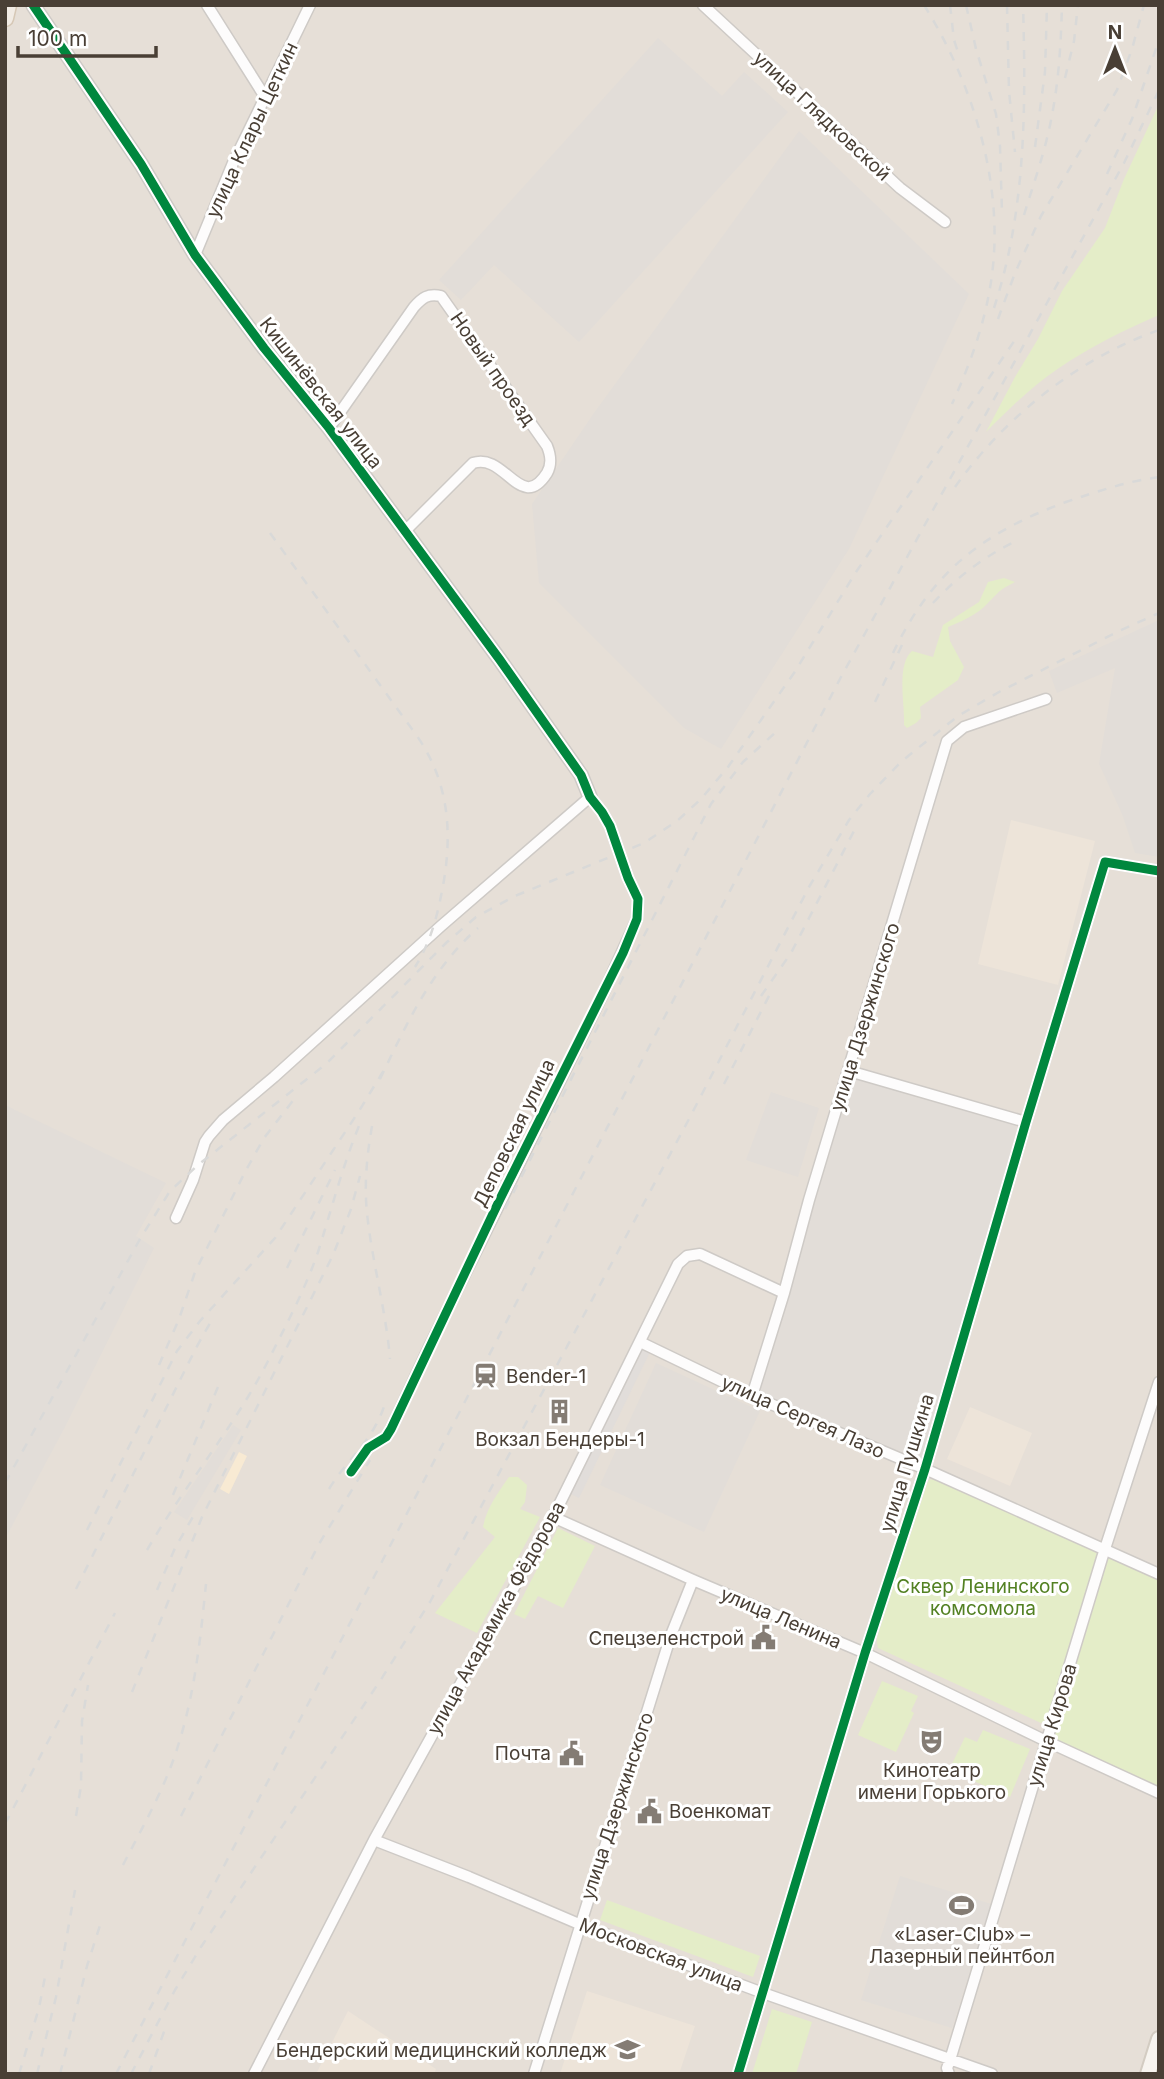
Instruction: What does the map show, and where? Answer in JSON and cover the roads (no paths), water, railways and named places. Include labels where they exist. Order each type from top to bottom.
[{"type":"main road","points":[[5,18],[8,5]]},
{"type":"main road","points":[[1148,2074],[1159,2039]]},
{"type":"street","name":"Кишинёвская улица","points":[[33,5],[141,164],[195,255],[264,348],[329,428],[500,660],[581,775],[590,797]]},
{"type":"street","points":[[207,5],[265,97]]},
{"type":"street","name":"улица Клары Цеткин","points":[[195,255],[233,163],[310,5]]},
{"type":"street","name":"улица Глядковской","points":[[703,5],[900,188],[945,222]]},
{"type":"street","name":"Новый проезд","points":[[329,428],[414,307],[422,298],[432,294],[440,296],[547,446],[551,463],[539,483],[532,487],[516,483],[488,461],[473,463],[404,531]]},
{"type":"street","name":"улица Дзержинского","points":[[752,1396],[947,741],[964,727],[1046,699]]},
{"type":"street","points":[[176,1218],[193,1180],[205,1142],[223,1120],[440,926],[590,797]]},
{"type":"street","name":"Деповская улица","points":[[351,1472],[368,1447],[386,1437],[391,1429],[447,1308],[602,996],[637,919],[638,900],[610,826],[590,797]]},
{"type":"street","name":"улица Пушкина","points":[[738,2074],[865,1654],[925,1469],[1105,862],[1159,871]]},
{"type":"street","points":[[849,1071],[1026,1122]]},
{"type":"street","name":"улица Академика Фёдорова","points":[[254,2074],[374,1840],[553,1517],[678,1264],[687,1256],[708,1256],[784,1293]]},
{"type":"street","name":"улица Сергея Лазо","points":[[640,1342],[752,1396],[925,1469],[1159,1574]]},
{"type":"street","name":"улица Кирова","points":[[946,2069],[1159,1382]]},
{"type":"street","name":"улица Ленина","points":[[553,1517],[865,1654],[1159,1793]]},
{"type":"street","name":"улица Дзержинского","points":[[534,2074],[671,1635],[693,1580]]},
{"type":"street","name":"Московская улица","points":[[374,1840],[579,1924],[763,1993],[946,2069],[992,2074]]},
{"type":"railway","points":[[924,5],[941,34],[969,97],[988,164],[993,198],[995,232],[987,302],[972,354],[952,404]]},
{"type":"railway","points":[[950,5],[958,52]]},
{"type":"railway","points":[[966,5],[996,114],[1002,213]]},
{"type":"railway","points":[[1007,5],[1009,91],[1015,152]]},
{"type":"railway","points":[[994,308],[1012,234],[1022,158],[1023,5]]},
{"type":"railway","points":[[1035,147],[1045,72],[1047,5]]},
{"type":"railway","points":[[1024,215],[1052,115],[1062,5]]},
{"type":"railway","points":[[1065,78],[1074,41],[1078,5]]},
{"type":"railway","points":[[998,319],[1041,216],[1117,90],[1144,5]]},
{"type":"railway","points":[[1107,174],[1132,119],[1159,40]]},
{"type":"railway","points":[[116,2074],[841,677],[1124,163],[1159,90]]},
{"type":"railway","points":[[955,487],[996,437],[1045,393],[1100,357],[1159,330]]},
{"type":"railway","points":[[5,1483],[140,1239],[170,1191],[198,1165],[326,1064],[446,943],[476,917],[515,896],[644,843],[677,821],[701,799],[728,767],[794,673],[856,572],[1015,340]]},
{"type":"railway","points":[[893,653],[908,625],[943,578],[985,542],[1009,527],[1066,502],[1123,484],[1159,477]]},
{"type":"railway","points":[[270,533],[417,736],[437,774],[443,793],[448,833],[445,875],[431,933],[415,967]]},
{"type":"railway","points":[[933,603],[972,567],[1018,540]]},
{"type":"railway","points":[[131,2074],[201,1947],[430,1602],[689,1119],[809,887],[849,820],[902,761],[958,716],[999,692],[1159,613]]},
{"type":"railway","points":[[875,702],[902,645]]},
{"type":"railway","points":[[505,1209],[711,804],[743,762],[777,731]]},
{"type":"railway","points":[[761,996],[791,953],[855,829]]},
{"type":"railway","points":[[380,1079],[410,1018],[434,979],[478,928]]},
{"type":"railway","points":[[724,1084],[772,990]]},
{"type":"railway","points":[[87,1530],[177,1351],[200,1321],[275,1238],[384,1070]]},
{"type":"railway","points":[[159,1365],[195,1272],[245,1172],[264,1138],[295,1098]]},
{"type":"railway","points":[[147,1550],[254,1387],[288,1322],[318,1252],[361,1121]]},
{"type":"railway","points":[[372,1126],[366,1170],[366,1202],[390,1359]]},
{"type":"railway","points":[[287,1268],[335,1170]]},
{"type":"railway","points":[[132,1692],[202,1517],[333,1255],[351,1209],[360,1176]]},
{"type":"railway","points":[[76,1589],[214,1316]]},
{"type":"railway","points":[[173,1495],[220,1382]]},
{"type":"railway","points":[[329,1489],[368,1437],[386,1400]]},
{"type":"railway","points":[[181,1816],[319,1544],[370,1460]]},
{"type":"railway","points":[[157,1590],[175,1548],[194,1515]]},
{"type":"railway","points":[[123,1865],[163,1785],[181,1737],[195,1672],[206,1584]]},
{"type":"railway","points":[[5,1824],[115,1613]]},
{"type":"railway","points":[[76,1816],[81,1786],[82,1721],[88,1685]]},
{"type":"railway","points":[[37,2074],[56,1997],[75,1890]]},
{"type":"railway","points":[[60,2074],[87,1966],[102,1919]]},
{"type":"railway","points":[[19,2074],[39,2008],[45,1977]]},
{"type":"railway","points":[[149,2074],[166,2026]]},
{"type":"place","name":"Bender-1","points":[[486,1376]]},
{"type":"place","name":"Вокзал Бендеры-1","points":[[560,1411]]},
{"type":"place","name":"Спецзеленстрой","points":[[764,1638]]},
{"type":"place","name":"Кинотеатр имени Горького","points":[[932,1742]]},
{"type":"place","name":"Почта","points":[[571,1753]]},
{"type":"place","name":"Военкомат","points":[[649,1811]]},
{"type":"place","name":"«Laser-Club» – Лазерный пейнтбол","points":[[962,1906]]},
{"type":"place","name":"Бендерский медицинский колледж","points":[[627,2050]]},
{"type":"park label","name":"Сквер Ленинского комсомола","points":[[983,1597]]}]
